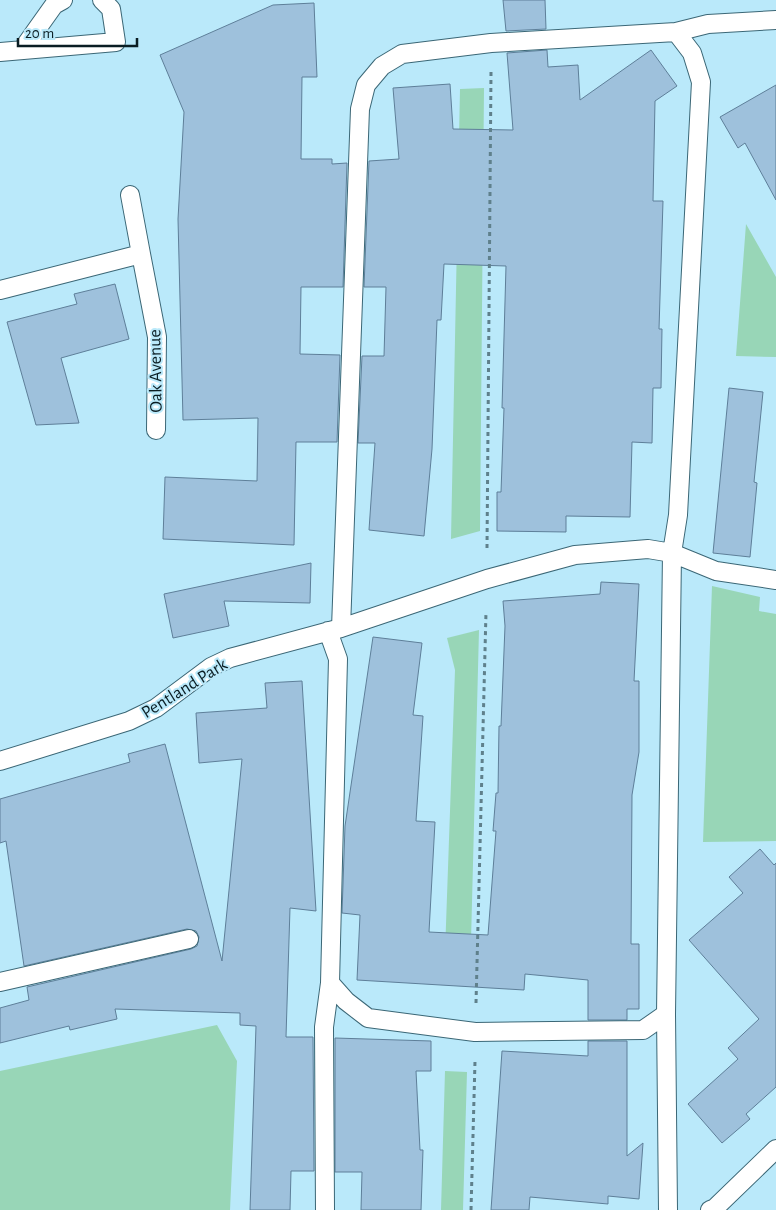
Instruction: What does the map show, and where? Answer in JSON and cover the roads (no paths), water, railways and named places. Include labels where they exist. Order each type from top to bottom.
[{"type":"lane","points":[[22,50],[54,5],[63,0]]},
{"type":"lane","points":[[0,52],[116,42],[111,9],[102,0]]},
{"type":"lane","points":[[325,1210],[324,1026],[330,982],[338,659],[335,629],[360,109],[366,84],[382,66],[402,54],[491,44],[676,32],[708,24],[776,20]]},
{"type":"lane","points":[[668,1210],[666,1014],[672,553],[678,515],[701,82],[692,53],[676,32]]},
{"type":"lane","name":"Oak Avenue","points":[[130,195],[157,337],[156,430]]},
{"type":"lane","points":[[0,290],[141,254]]},
{"type":"lane","name":"Pentland Park","points":[[0,761],[129,722],[156,708],[211,667],[230,658],[335,629],[487,579],[575,556],[648,549],[672,553],[716,571],[776,580]]},
{"type":"lane","points":[[0,982],[188,939]]},
{"type":"lane","points":[[330,982],[346,1001],[368,1018],[476,1032],[643,1030],[666,1014]]},
{"type":"lane","points":[[710,1210],[715,1208],[776,1149]]}]
